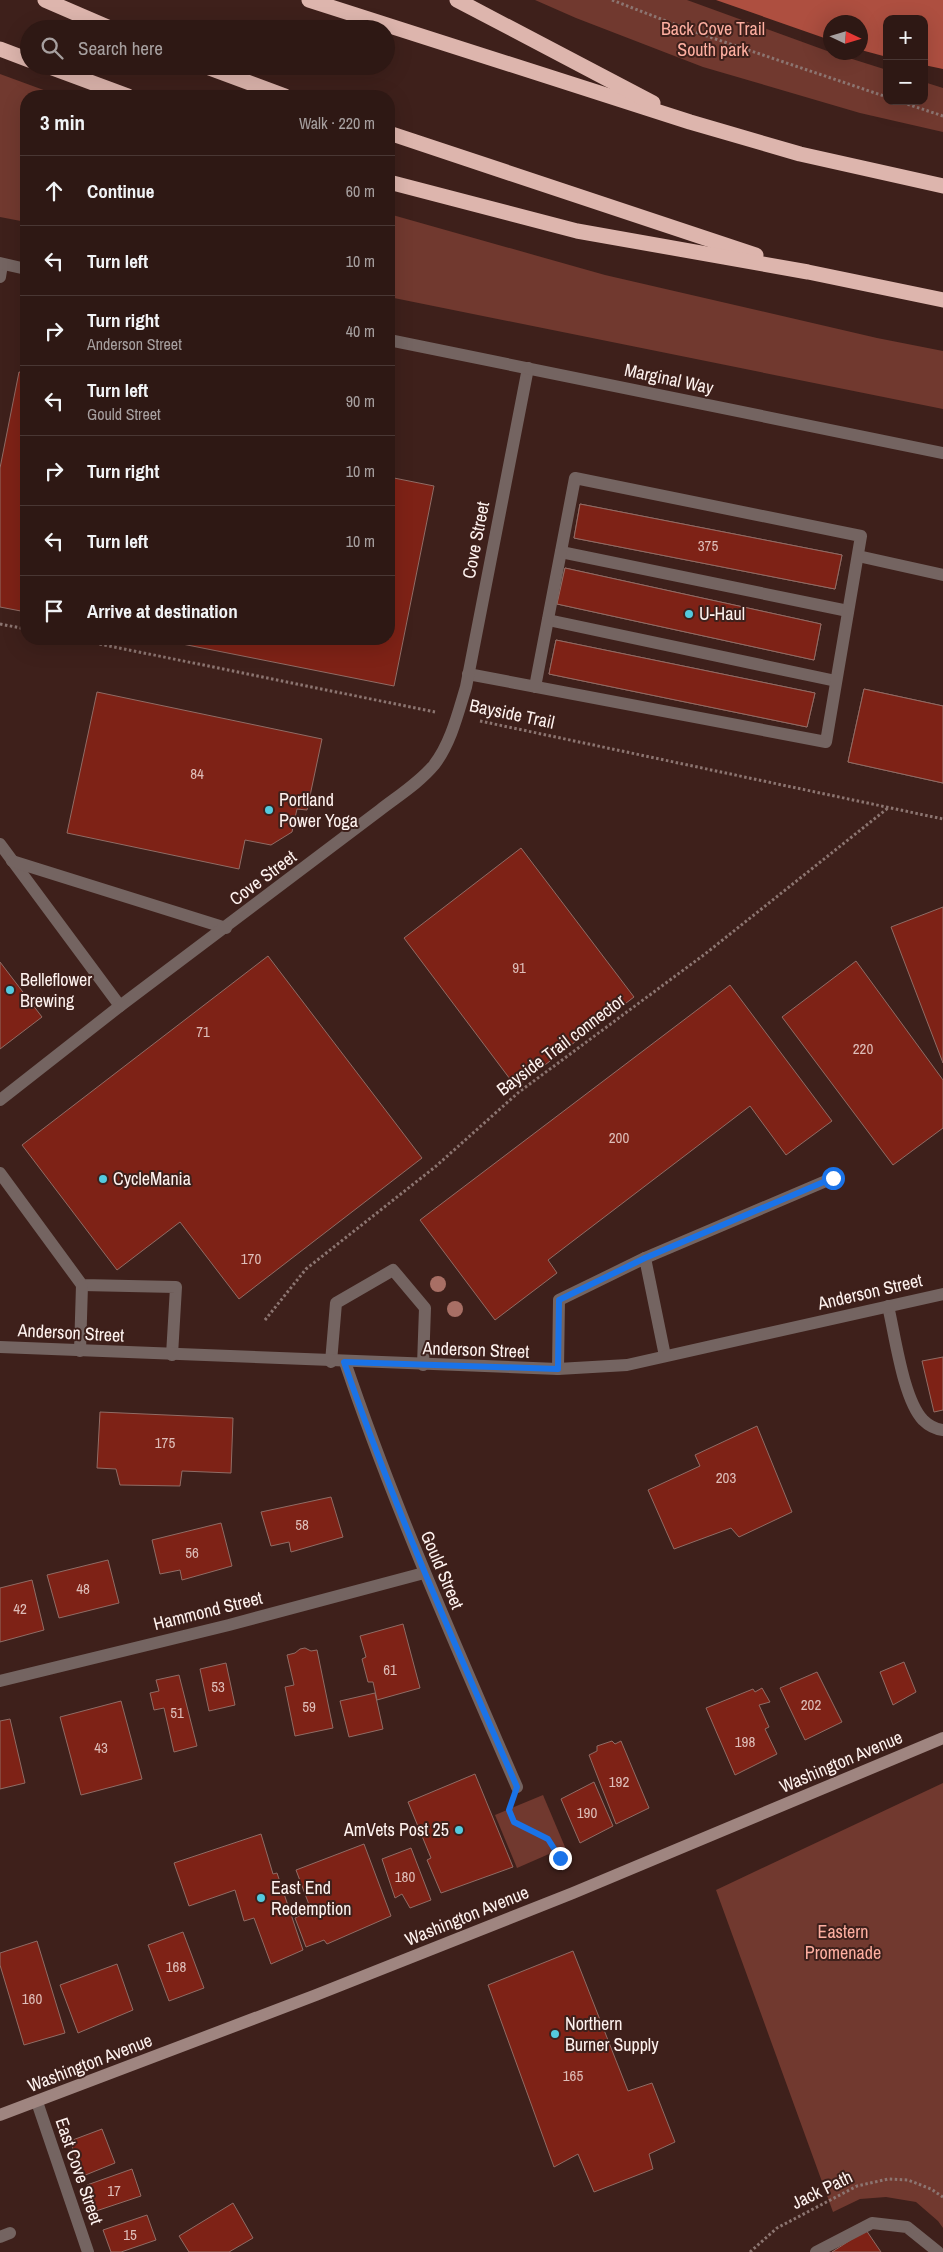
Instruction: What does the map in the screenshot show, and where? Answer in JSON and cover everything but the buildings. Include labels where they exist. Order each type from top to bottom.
[{"type":"highway","points":[[45,0],[91,20]]},
{"type":"highway","points":[[308,0],[371,20]]},
{"type":"highway","points":[[456,0],[690,122]]},
{"type":"highway","points":[[395,28],[690,122],[800,154],[943,186]]},
{"type":"highway","points":[[0,49],[20,57]]},
{"type":"highway","points":[[71,75],[112,90]]},
{"type":"highway","points":[[228,75],[269,90]]},
{"type":"highway","points":[[395,135],[808,272]]},
{"type":"highway","points":[[395,184],[577,231],[808,272],[943,300]]},
{"type":"main road","name":"Washington Avenue","points":[[0,2116],[316,1995],[573,1893],[943,1738]]},
{"type":"street","points":[[1,268],[20,269]]},
{"type":"street","name":"Marginal Way","points":[[395,341],[943,453]]},
{"type":"street","name":"Cove Street","points":[[0,1100],[120,1006],[226,928],[422,778],[434,765],[457,717],[468,674],[528,368]]},
{"type":"street","points":[[468,674],[535,687],[826,742],[861,536],[575,478],[535,687]]},
{"type":"street","points":[[561,552],[848,611]]},
{"type":"street","points":[[858,556],[943,575]]},
{"type":"street","points":[[548,620],[836,682]]},
{"type":"street","points":[[0,844],[120,1006]]},
{"type":"street","points":[[12,861],[226,928]]},
{"type":"street","points":[[0,1173],[82,1285],[80,1351]]},
{"type":"street","points":[[558,1369],[559,1300],[645,1258],[833,1178]]},
{"type":"street","points":[[645,1258],[665,1356]]},
{"type":"street","points":[[331,1362],[336,1303],[393,1270],[425,1308],[423,1365]]},
{"type":"street","points":[[82,1285],[176,1288],[172,1355]]},
{"type":"street","name":"Anderson Street","points":[[0,1347],[331,1362],[558,1369],[627,1365],[943,1294]]},
{"type":"street","points":[[888,1306],[904,1376],[912,1401],[922,1420],[934,1429],[943,1430]]},
{"type":"street","name":"Gould Street","points":[[344,1362],[373,1445],[424,1573],[517,1787]]},
{"type":"street","name":"Hammond Street","points":[[0,1681],[228,1625],[424,1573]]},
{"type":"street","name":"East Cove Street","points":[[37,2102],[88,2252]]},
{"type":"street","points":[[816,2252],[872,2223],[907,2227],[938,2252]]},
{"type":"path","points":[[612,0],[692,31],[883,97]]},
{"type":"path","points":[[910,105],[943,116]]},
{"type":"path","points":[[0,624],[20,628]]},
{"type":"path","name":"Bayside Trail","points":[[104,645],[943,819]]},
{"type":"path","name":"Bayside Trail connector","points":[[265,1320],[306,1269],[435,1168],[519,1092],[705,954],[889,808]]},
{"type":"path","points":[[517,1787],[509,1810],[514,1822],[548,1839],[556,1851],[573,1893]]},
{"type":"path","name":"Jack Path","points":[[750,2252],[777,2228],[857,2186],[888,2179],[908,2180],[943,2197]]},
{"type":"green space","name":"Back Cove Trail South park","points":[[535,0],[687,0],[823,49],[823,60],[855,60],[883,69],[883,105],[928,105],[928,83],[943,88],[943,132],[860,113],[703,67],[576,18]]},
{"type":"green space","points":[[0,74],[44,90],[20,90],[20,221],[0,217]]},
{"type":"green space","points":[[395,216],[605,275],[877,338],[943,351],[943,409],[395,298]]},
{"type":"green space","name":"Eastern Promenade","points":[[943,1783],[943,2228],[938,2221],[916,2202],[886,2197],[860,2199],[833,2212],[716,1890]]},
{"type":"green space","points":[[543,1795],[565,1847],[517,1868],[495,1815]]},
{"type":"shaded area","points":[[716,0],[943,0],[943,69],[928,66],[928,15],[883,15],[883,56],[868,52],[868,15],[823,15],[823,38]]},
{"type":"place","name":"U-Haul","points":[[689,614]]},
{"type":"place","name":"Portland Power Yoga","points":[[269,810]]},
{"type":"place","name":"Belleflower Brewing","points":[[10,990]]},
{"type":"place","name":"CycleMania","points":[[103,1179]]},
{"type":"place","name":"AmVets Post 25","points":[[459,1830]]},
{"type":"place","name":"East End Redemption","points":[[261,1898]]},
{"type":"place","name":"Northern Burner Supply","points":[[555,2034]]},
{"type":"route","points":[[560,1858],[548,1839],[536,1832],[524,1829],[514,1822],[509,1810],[517,1787],[424,1573],[373,1445],[344,1362],[558,1369],[559,1300],[645,1258],[833,1178]]}]
